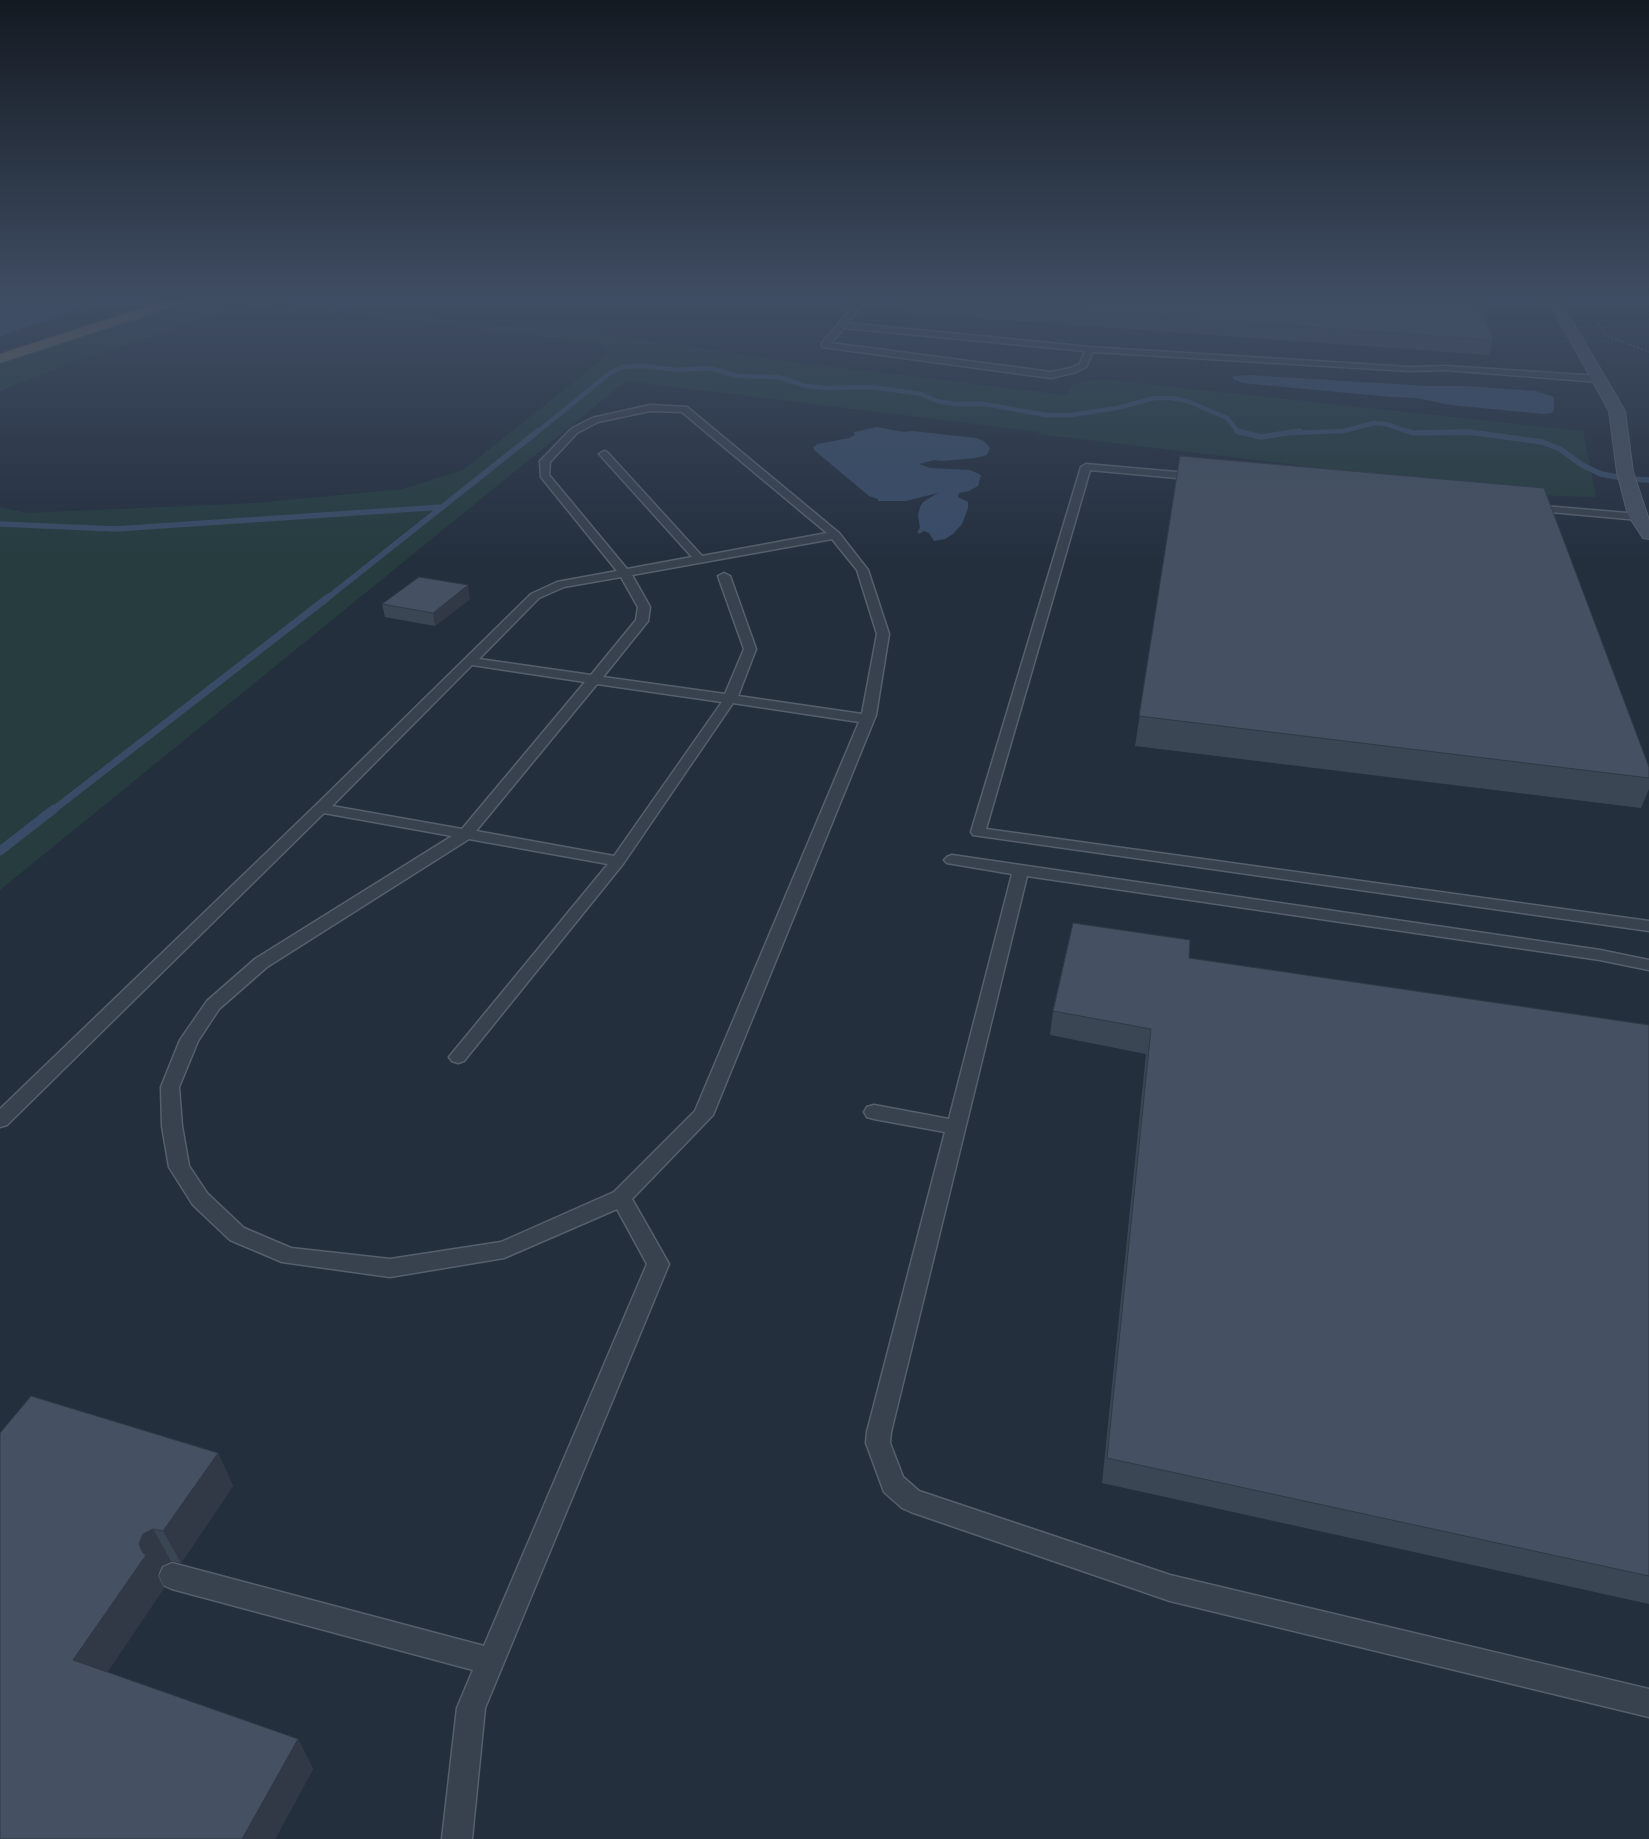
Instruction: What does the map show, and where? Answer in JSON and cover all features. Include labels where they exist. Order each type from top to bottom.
[{"type":"street","points":[[1603,386],[1617,411],[1625,472],[1639,517],[1649,534]]},
{"type":"lane","points":[[650,408],[684,409],[835,535],[862,570],[883,634],[867,719],[703,1115],[622,1198],[504,1250],[390,1268],[289,1256],[236,1234],[200,1199],[179,1167],[172,1126],[170,1087],[188,1040],[213,1005],[261,963],[466,834],[642,621],[644,607],[625,573],[544,474],[545,460],[574,431],[595,420],[650,408]]},
{"type":"lane","points":[[604,454],[699,559]]},
{"type":"lane","points":[[1212,479],[1086,467],[978,832],[1649,926]]},
{"type":"lane","points":[[1523,507],[1639,517]]},
{"type":"lane","points":[[0,1120],[321,808],[535,596],[561,584],[835,535]]},
{"type":"lane","points":[[458,1057],[618,862],[730,699],[750,649],[724,576]]},
{"type":"lane","points":[[469,661],[867,719]]},
{"type":"lane","points":[[321,808],[618,862]]},
{"type":"lane","points":[[952,860],[1600,955],[1649,965]]},
{"type":"lane","points":[[1022,870],[879,1432],[878,1443],[893,1484],[911,1500],[1170,1588],[1649,1703]]},
{"type":"lane","points":[[874,1112],[956,1128]]},
{"type":"lane","points":[[457,1839],[471,1708],[658,1264],[622,1198]]},
{"type":"lane","points":[[172,1576],[491,1661]]},
{"type":"green space","points":[[0,386],[13,386],[0,391]]},
{"type":"green space","points":[[569,386],[620,386],[0,890],[0,507],[27,513],[255,503],[403,489],[463,470]]},
{"type":"green space","points":[[665,386],[990,386],[1065,395],[1072,386],[1163,386],[1583,431],[1596,497],[1557,496],[1039,434],[1039,432]]},
{"type":"water","points":[[1272,386],[1466,386],[1536,391],[1554,397],[1554,410],[1552,413],[1544,414],[1450,405],[1417,398]]},
{"type":"water","points":[[877,427],[904,432],[912,431],[976,438],[984,441],[990,448],[987,455],[975,458],[934,460],[919,464],[930,468],[970,470],[981,475],[978,486],[969,491],[959,493],[958,497],[968,502],[968,508],[962,524],[953,534],[945,539],[934,541],[929,533],[924,531],[919,534],[917,532],[920,528],[918,515],[920,507],[923,502],[938,493],[906,501],[878,501],[878,499],[869,496],[814,450],[813,447],[818,444],[849,438],[855,435],[854,432]]},
{"type":"building","points":[[1180,456],[1544,488],[1649,767],[1649,778],[1139,716]]},
{"type":"building","points":[[419,577],[468,585],[433,613],[382,604]]},
{"type":"building","points":[[1073,923],[1190,940],[1189,958],[1649,1025],[1649,1576],[1107,1458],[1151,1029],[1053,1011]]},
{"type":"building","points":[[31,1396],[218,1453],[163,1531],[153,1529],[143,1534],[139,1544],[146,1555],[73,1660],[298,1739],[242,1839],[0,1839],[0,1433]]},
{"type":"waterway","points":[[536,433],[594,386]]},
{"type":"waterway","points":[[805,386],[826,388],[871,387],[921,394],[937,401],[954,404],[985,404],[1046,415],[1071,415],[1117,408],[1155,398],[1171,398],[1187,401],[1227,418],[1238,431]]},
{"type":"waterway","points":[[1291,433],[1343,431],[1374,423],[1386,424],[1412,433]]},
{"type":"waterway","points":[[442,507],[538,431]]},
{"type":"waterway","points":[[1238,431],[1261,437],[1300,431]]},
{"type":"waterway","points":[[1408,431],[1413,433],[1469,432],[1542,442],[1560,449],[1582,465],[1601,474],[1628,479],[1649,480]]},
{"type":"waterway","points":[[1435,433],[1473,433]]},
{"type":"waterway","points":[[0,524],[115,529],[442,507]]},
{"type":"waterway","points":[[325,600],[442,507]]},
{"type":"waterway","points":[[52,811],[327,598]]},
{"type":"waterway","points":[[0,851],[54,809]]}]
